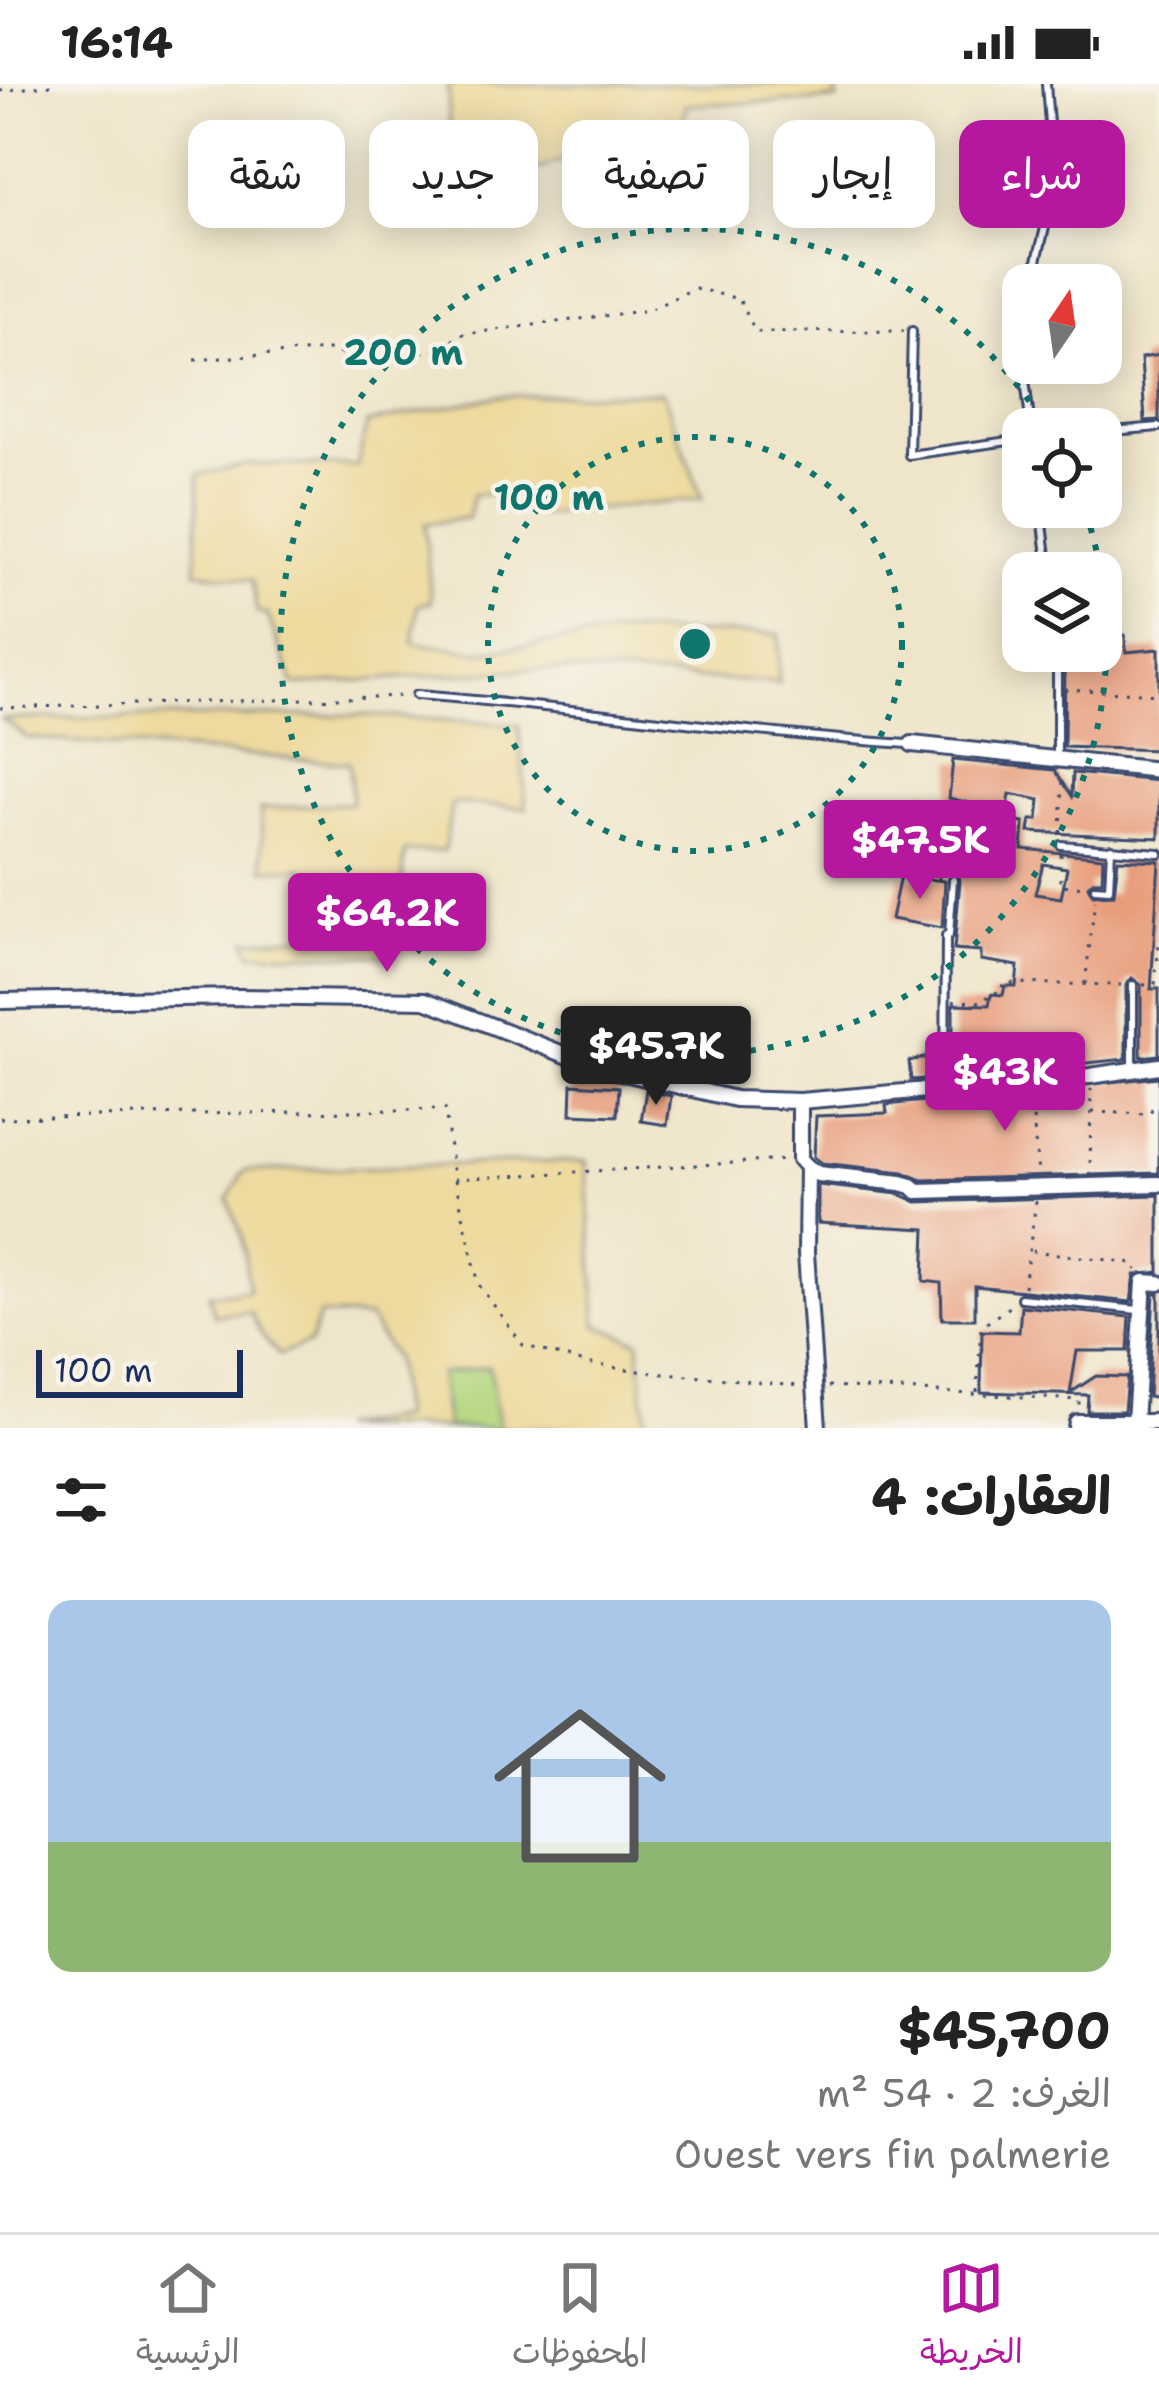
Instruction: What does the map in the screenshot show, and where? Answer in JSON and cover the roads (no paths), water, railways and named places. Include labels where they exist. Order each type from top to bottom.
[{"type":"street","points":[[912,744],[1159,770]]},
{"type":"street","points":[[0,1000],[425,1000],[593,1066],[756,1100],[800,1102],[1159,1066]]},
{"type":"street","points":[[800,1102],[818,1428]]},
{"type":"street","points":[[804,1163],[818,1174],[901,1183],[917,1192],[1159,1184]]},
{"type":"street","points":[[1135,1422],[1142,1310],[1151,1283]]},
{"type":"street","points":[[1077,1425],[1159,1422]]},
{"type":"lane","points":[[1036,264],[1054,190],[1046,84]]},
{"type":"lane","points":[[912,331],[909,455],[1002,443]]},
{"type":"lane","points":[[1122,430],[1159,427]]},
{"type":"lane","points":[[1059,672],[1057,755],[1063,763]]},
{"type":"lane","points":[[416,695],[532,703],[777,736],[912,744]]},
{"type":"lane","points":[[1061,845],[1159,854]]},
{"type":"lane","points":[[1095,888],[1109,890],[1111,848]]},
{"type":"lane","points":[[945,1086],[946,936],[953,880]]},
{"type":"lane","points":[[1133,986],[1133,1067]]},
{"type":"lane","points":[[1021,1298],[1142,1310]]}]
